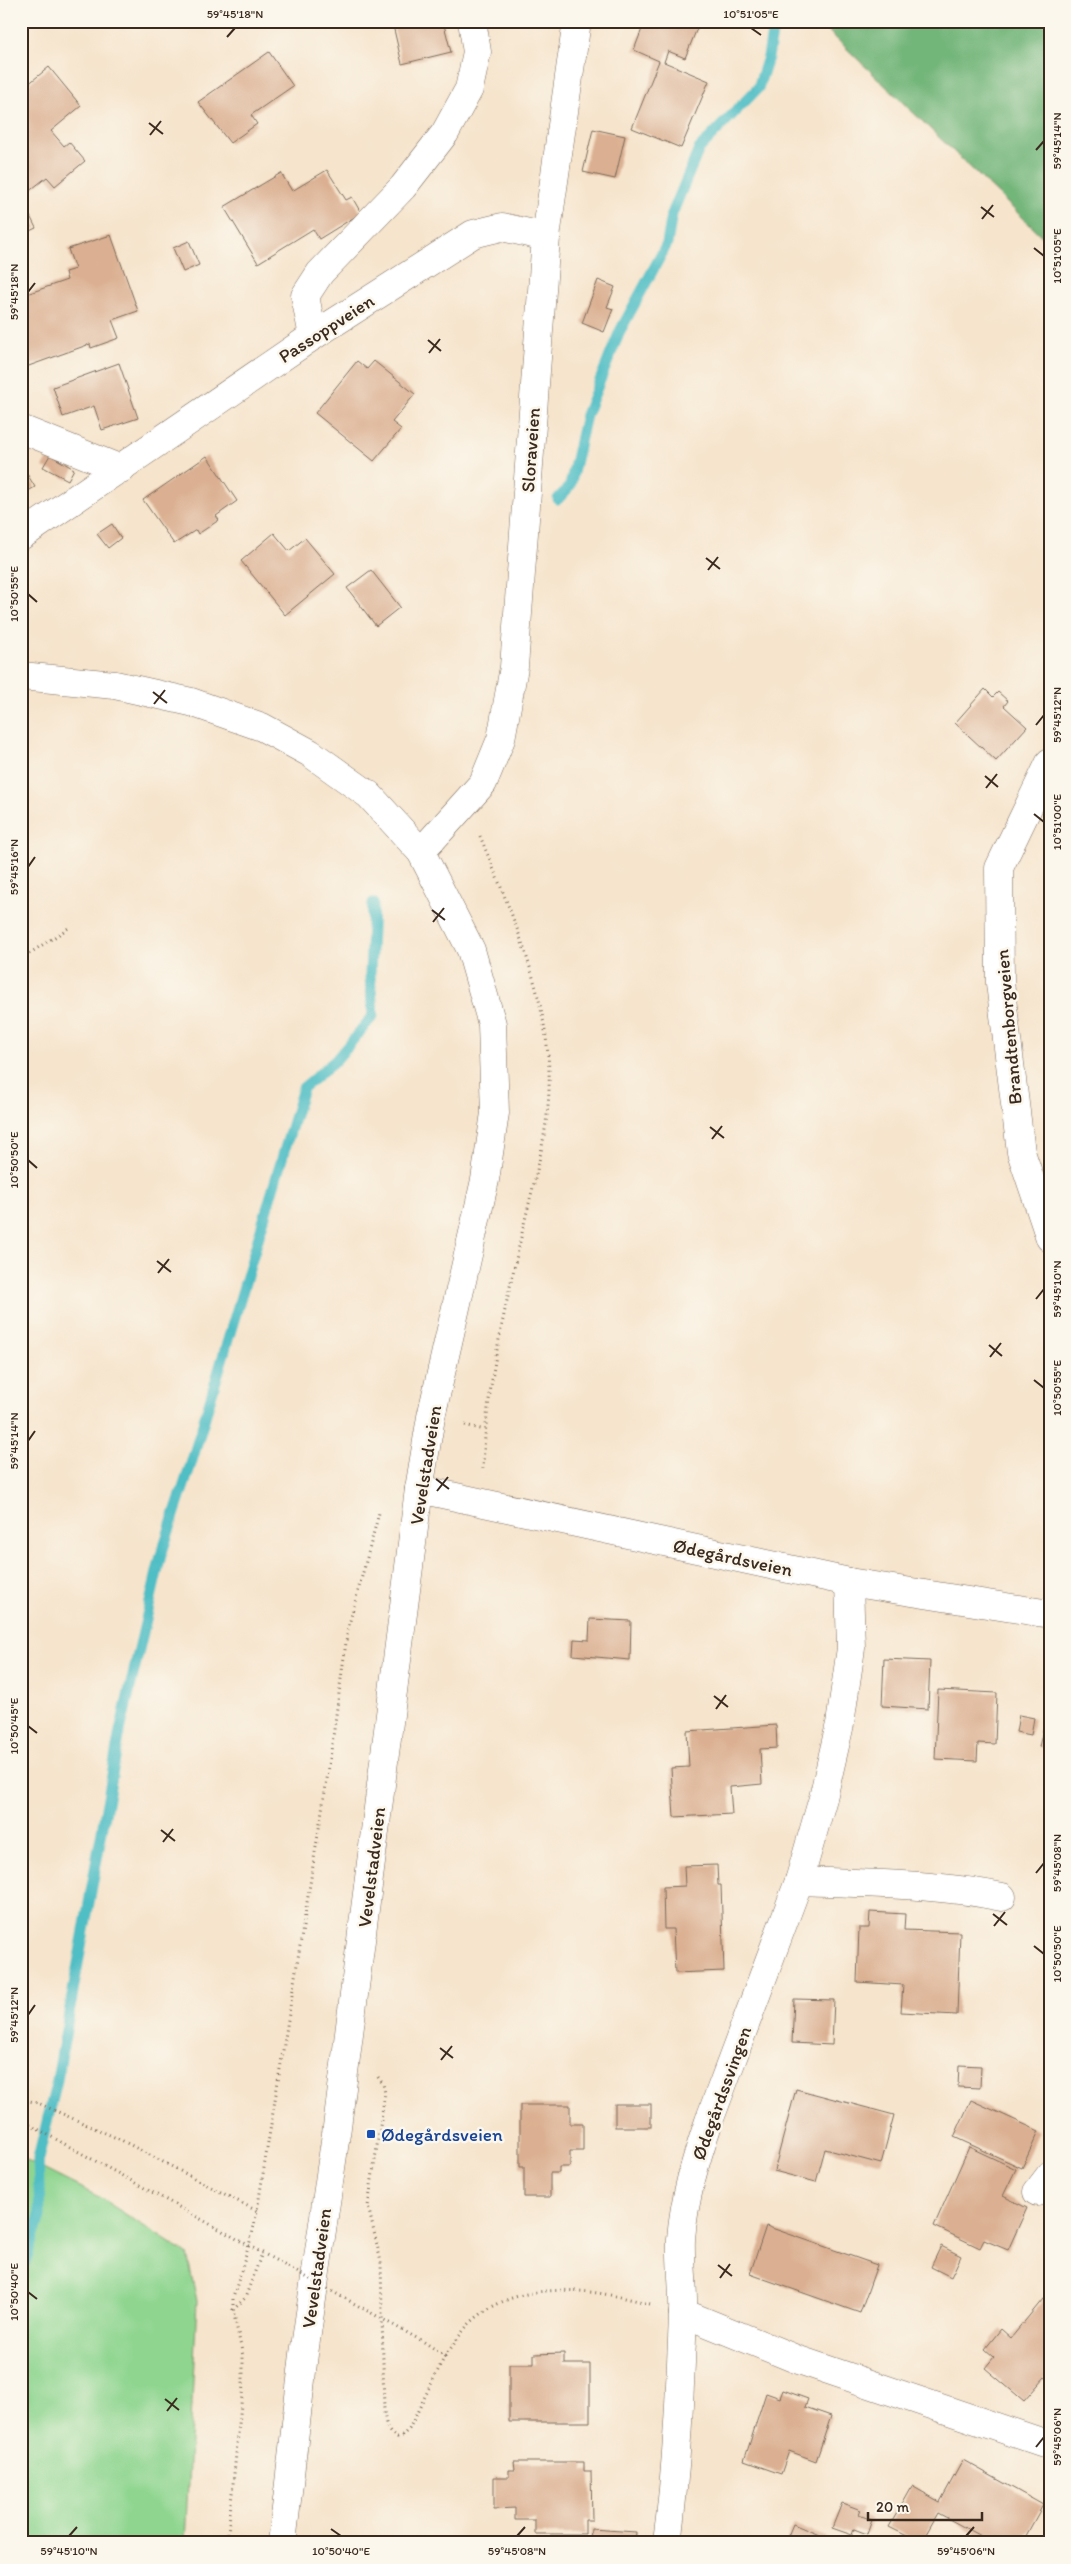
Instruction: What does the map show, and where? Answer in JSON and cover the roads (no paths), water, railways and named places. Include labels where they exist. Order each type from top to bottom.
[{"type":"street","points":[[313,336],[305,296],[320,273],[403,187],[445,133],[469,89],[477,52],[472,21]]},
{"type":"street","name":"Sloraveien","points":[[421,852],[483,783],[501,739],[514,666],[546,237],[577,21]]},
{"type":"street","name":"Passoppveien","points":[[21,536],[313,336],[473,234],[502,227],[546,237]]},
{"type":"street","points":[[21,430],[121,469]]},
{"type":"street","name":"Vevelstadveien","points":[[21,676],[115,685],[191,702],[262,727],[310,753],[369,795],[421,852],[474,959],[492,1024],[494,1113],[485,1180],[432,1417],[419,1489],[346,2057],[304,2354],[282,2543]]},
{"type":"street","name":"Brandtenborgveien","points":[[1050,762],[999,868],[1000,984],[1021,1152],[1050,1238]]},
{"type":"street","name":"Ødegårdsveien","points":[[419,1489],[849,1582],[1050,1614]]},
{"type":"street","name":"Ødegårdssvingen","points":[[667,2543],[676,2450],[683,2313],[681,2239],[686,2199],[696,2158],[799,1882],[823,1798],[840,1724],[851,1648],[849,1582]]},
{"type":"street","points":[[799,1882],[923,1886],[968,1890],[1002,1897]]},
{"type":"street","points":[[683,2313],[796,2359],[1050,2445]]},
{"type":"waterway","points":[[558,499],[570,486],[586,415],[620,331],[667,244],[672,214],[699,149],[758,88],[768,57],[774,21]]},
{"type":"waterway","points":[[21,2274],[40,2216],[38,2159],[57,2080],[120,1731],[161,1555],[191,1464],[303,1088],[335,1061],[373,1016],[370,976],[373,903]]},
{"type":"place","name":"Ødegårdsveien","points":[[371,2134]]}]
